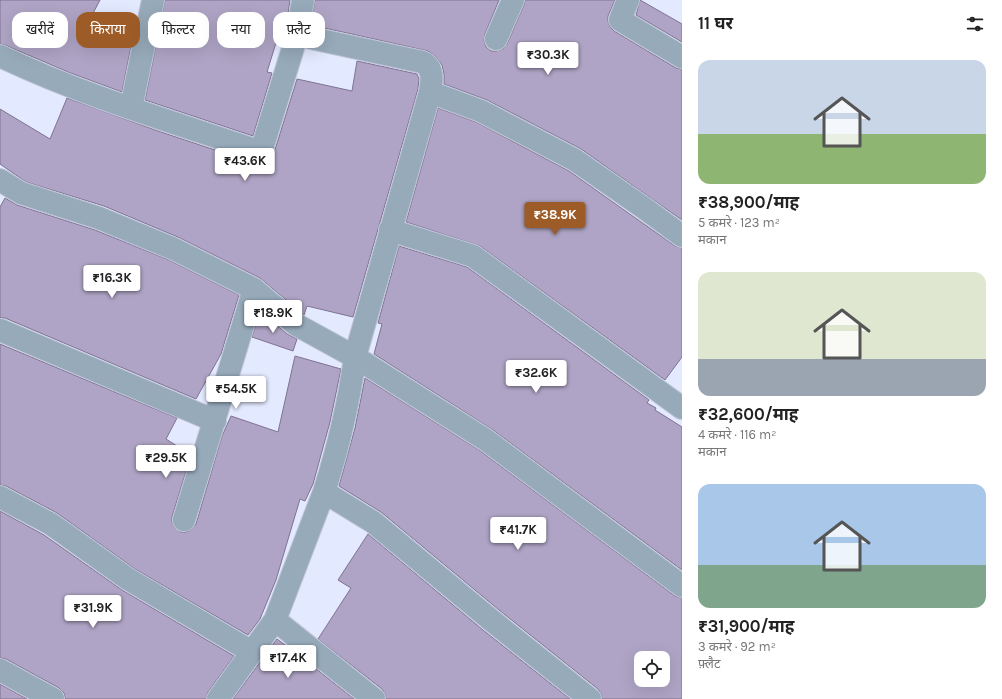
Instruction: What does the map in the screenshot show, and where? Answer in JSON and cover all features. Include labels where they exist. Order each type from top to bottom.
[{"type":"street","points":[[131,108],[153,0]]},
{"type":"street","points":[[301,12],[303,0]]},
{"type":"street","points":[[496,39],[513,0]]},
{"type":"street","points":[[628,0],[620,20],[682,57]]},
{"type":"street","points":[[218,699],[275,620],[330,475],[351,384],[355,357],[430,92],[432,80],[429,68],[426,64],[325,41]]},
{"type":"street","points":[[0,56],[38,74],[90,94],[261,152],[293,48]]},
{"type":"street","points":[[430,92],[481,111],[575,160],[682,236]]},
{"type":"street","points":[[0,180],[22,192],[99,218],[174,249],[254,289],[295,324],[355,357],[486,440],[682,586]]},
{"type":"street","points":[[390,230],[473,256],[682,408]]},
{"type":"street","points":[[184,520],[254,289]]},
{"type":"street","points":[[0,330],[215,421]]},
{"type":"street","points":[[324,492],[373,522],[491,620],[590,699]]},
{"type":"street","points":[[0,497],[51,524],[128,579],[252,652]]},
{"type":"street","points":[[275,620],[374,699]]},
{"type":"street","points":[[0,670],[53,699]]},
{"type":"building","points":[[0,0],[100,0],[94,12],[76,12],[76,48],[131,48],[122,92],[68,72],[0,44]]},
{"type":"building","points":[[165,0],[290,0],[288,12],[273,12],[273,48],[274,48],[267,72],[272,73],[253,136],[145,100],[155,48],[209,48],[209,12],[163,12]]},
{"type":"building","points":[[315,0],[499,0],[484,40],[486,47],[491,51],[497,51],[503,49],[507,44],[525,0],[615,0],[608,16],[610,27],[614,31],[676,68],[682,69],[682,220],[581,149],[487,100],[444,84],[442,65],[435,56],[428,51],[325,28],[325,12],[313,12]]},
{"type":"building","points":[[640,0],[682,24],[682,42],[636,15]]},
{"type":"building","points":[[357,61],[417,74],[419,79],[418,89],[353,317],[307,306],[304,315],[260,278],[180,238],[104,206],[26,182],[0,164],[0,109],[50,139],[67,98],[158,131],[257,164],[264,164],[270,161],[273,156],[297,79],[352,91]]},
{"type":"building","points":[[438,108],[476,122],[569,171],[675,246],[682,248],[682,357],[665,380],[480,246],[406,222]]},
{"type":"building","points":[[5,198],[17,205],[95,230],[169,260],[239,295],[221,354],[196,399],[5,318],[0,318],[0,207]]},
{"type":"building","points":[[399,246],[467,267],[649,400],[647,403],[656,408],[655,410],[682,427],[682,570],[493,430],[374,354],[382,324],[378,323]]},
{"type":"building","points":[[260,311],[287,334],[297,339],[293,351],[252,337]]},
{"type":"building","points":[[0,344],[177,418],[166,439],[191,455],[172,517],[172,522],[175,528],[181,532],[186,532],[192,529],[196,524],[222,436],[231,416],[278,432],[295,356],[341,369],[330,422],[313,484],[305,501],[300,499],[276,580],[260,619],[248,635],[135,569],[57,513],[6,486],[0,485]]},
{"type":"building","points":[[365,378],[479,450],[675,596],[682,598],[682,699],[602,699],[598,689],[499,610],[381,512],[339,486],[355,428]]},
{"type":"building","points":[[0,511],[44,535],[122,590],[234,656],[208,692],[206,699],[65,699],[64,693],[59,688],[6,659],[0,658]]},
{"type":"building","points":[[368,534],[483,630],[570,699],[386,699],[382,689],[318,639],[351,588],[338,580]]},
{"type":"building","points":[[277,639],[300,656],[354,699],[233,699]]},
{"type":"building","points":[[0,684],[27,699],[0,699]]}]
